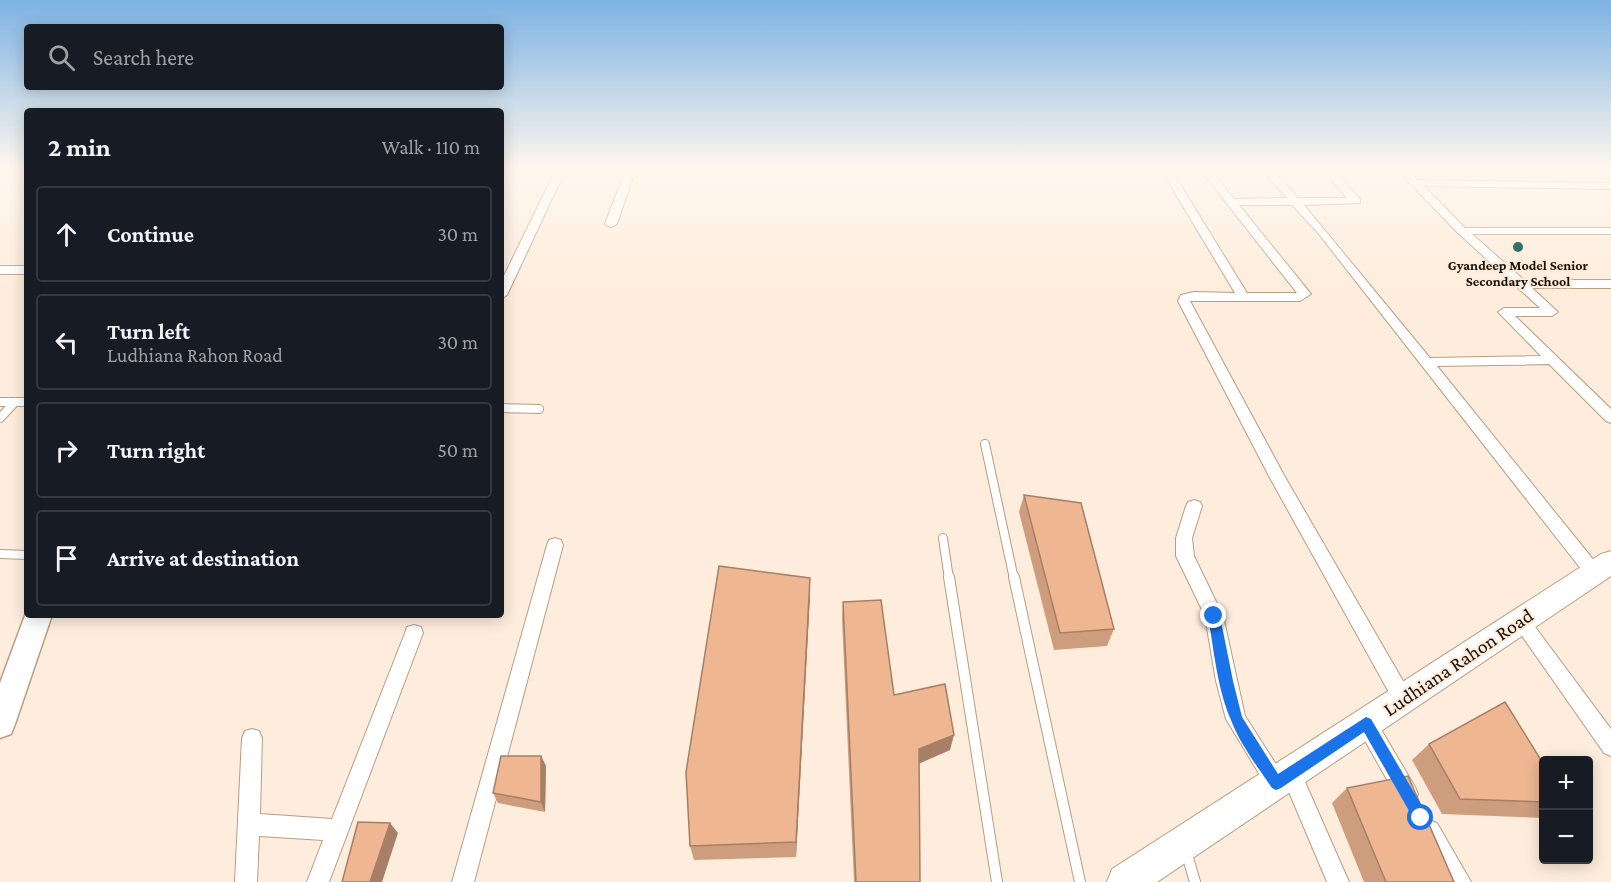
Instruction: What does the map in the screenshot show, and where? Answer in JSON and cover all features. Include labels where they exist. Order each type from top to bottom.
[{"type":"main road","name":"Ludhiana Rahon Road","points":[[1125,882],[1603,567]]},
{"type":"street","points":[[504,289],[542,209]]},
{"type":"street","points":[[611,224],[616,209]]},
{"type":"street","points":[[1190,209],[1243,297]]},
{"type":"street","points":[[1239,209],[1305,294],[1300,297],[1194,296],[1185,298],[1184,301],[1278,478],[1403,699]]},
{"type":"street","points":[[1302,209],[1425,362],[1603,567]]},
{"type":"street","points":[[1441,209],[1552,312],[1506,311],[1505,314],[1611,418]]},
{"type":"street","points":[[1462,231],[1611,231]]},
{"type":"street","points":[[0,270],[24,270]]},
{"type":"street","points":[[1520,284],[1611,284]]},
{"type":"street","points":[[1425,362],[1551,360]]},
{"type":"street","points":[[1194,506],[1184,538],[1185,556],[1214,616],[1226,681],[1236,719],[1255,752],[1284,778],[1338,882]]},
{"type":"street","points":[[463,882],[555,545]]},
{"type":"street","points":[[0,724],[37,618]]},
{"type":"street","points":[[1521,621],[1611,746]]},
{"type":"street","points":[[318,882],[414,633]]},
{"type":"street","points":[[1366,723],[1460,882]]},
{"type":"street","points":[[246,882],[252,738]]},
{"type":"street","points":[[249,824],[338,830]]},
{"type":"lane","points":[[0,402],[24,402]]},
{"type":"lane","points":[[0,418],[15,402]]},
{"type":"lane","points":[[504,408],[539,409]]},
{"type":"lane","points":[[985,444],[1080,882]]},
{"type":"lane","points":[[943,538],[997,882]]},
{"type":"lane","points":[[0,554],[24,555]]},
{"type":"lane","points":[[1184,844],[1195,882]]},
{"type":"building","points":[[1024,495],[1081,503],[1114,629],[1060,633]]},
{"type":"building","points":[[719,566],[810,578],[796,842],[690,846],[686,772]]},
{"type":"building","points":[[881,600],[894,695],[945,684],[954,735],[919,749],[920,882],[856,882],[843,602]]},
{"type":"building","points":[[1505,702],[1539,757],[1539,802],[1460,799],[1429,744]]},
{"type":"building","points":[[501,756],[541,756],[541,802],[493,793]]},
{"type":"building","points":[[1408,776],[1454,882],[1386,882],[1347,788]]},
{"type":"building","points":[[358,822],[390,823],[370,882],[342,882]]},
{"type":"place","name":"Gyandeep Model Senior Secondary School","points":[[1518,247]]},
{"type":"route","points":[[1214,616],[1226,681],[1236,719],[1276,783],[1366,723],[1421,818]]}]
